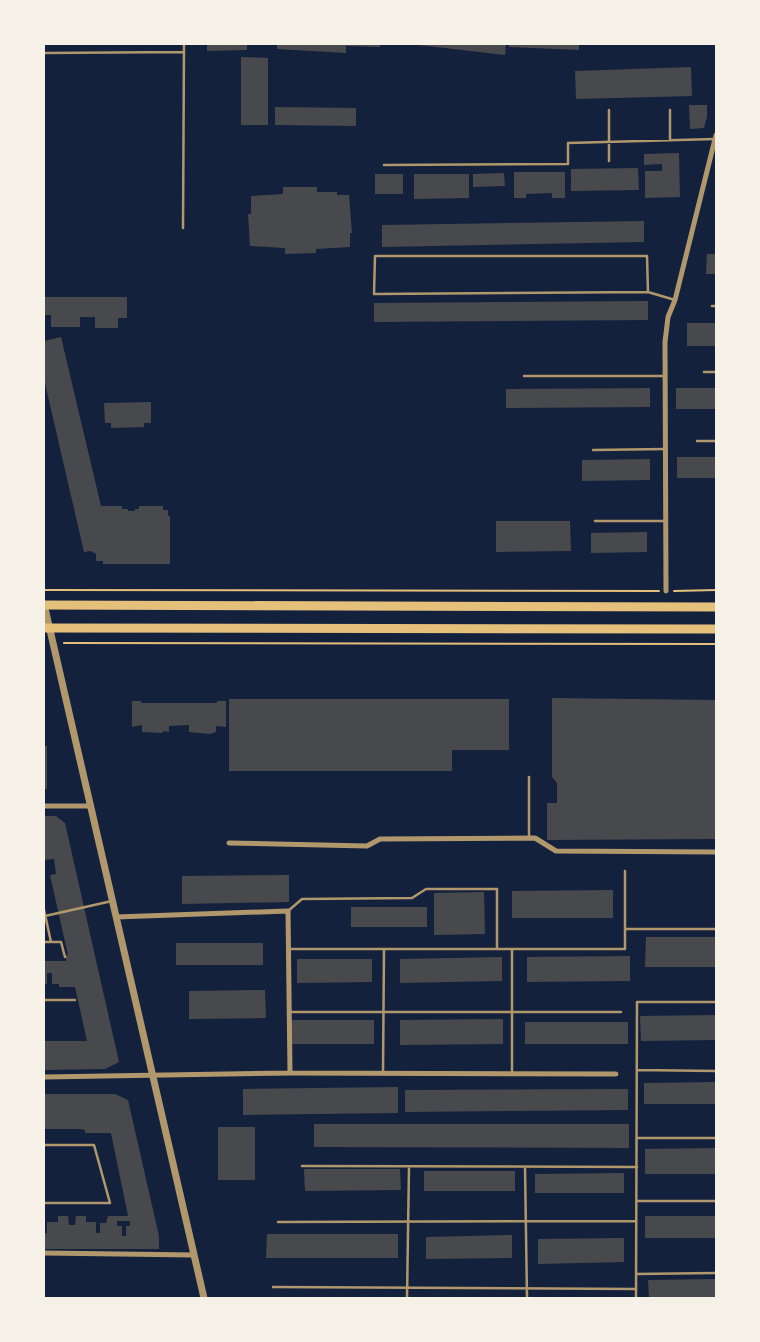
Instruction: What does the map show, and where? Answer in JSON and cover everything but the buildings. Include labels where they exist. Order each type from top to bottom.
[{"type":"main road","points":[[44,605],[716,607]]},
{"type":"main road","points":[[46,628],[716,629]]},
{"type":"street","points":[[666,591],[665,376],[668,317],[675,300],[716,137]]},
{"type":"street","points":[[44,605],[46,628],[52,643],[204,1298]]},
{"type":"street","points":[[44,806],[90,806]]},
{"type":"street","points":[[229,843],[367,846],[380,839],[535,838],[556,851],[716,852]]},
{"type":"street","points":[[116,917],[288,912],[290,1073]]},
{"type":"street","points":[[44,1077],[290,1073],[616,1074]]},
{"type":"street","points":[[44,1253],[194,1255]]},
{"type":"lane","points":[[183,228],[184,44]]},
{"type":"lane","points":[[44,53],[184,52]]},
{"type":"lane","points":[[609,110],[610,161]]},
{"type":"lane","points":[[670,110],[670,140]]},
{"type":"lane","points":[[384,165],[568,164],[568,143],[716,137]]},
{"type":"lane","points":[[648,292],[647,256],[375,256],[374,294],[648,292],[675,300]]},
{"type":"lane","points":[[704,372],[716,372]]},
{"type":"lane","points":[[524,376],[665,376]]},
{"type":"lane","points":[[697,441],[716,441]]},
{"type":"lane","points":[[593,450],[666,450]]},
{"type":"lane","points":[[595,520],[666,521]]},
{"type":"lane","points":[[529,777],[529,838]]},
{"type":"lane","points":[[288,949],[625,949],[626,871]]},
{"type":"lane","points":[[288,912],[302,899],[412,898],[426,889],[497,889],[496,949]]},
{"type":"lane","points":[[45,916],[112,901]]},
{"type":"lane","points":[[44,910],[51,942]]},
{"type":"lane","points":[[625,928],[716,929]]},
{"type":"lane","points":[[44,942],[62,942],[65,957]]},
{"type":"lane","points":[[383,1073],[384,949]]},
{"type":"lane","points":[[512,949],[512,1074]]},
{"type":"lane","points":[[44,1000],[75,1000]]},
{"type":"lane","points":[[636,1298],[637,1002],[716,1002]]},
{"type":"lane","points":[[289,1012],[620,1012]]},
{"type":"lane","points":[[637,1070],[716,1070]]},
{"type":"lane","points":[[637,1138],[716,1138]]},
{"type":"lane","points":[[44,1145],[94,1145],[110,1203],[44,1203]]},
{"type":"lane","points":[[302,1166],[637,1167]]},
{"type":"lane","points":[[407,1298],[408,1167]]},
{"type":"lane","points":[[525,1167],[527,1298]]},
{"type":"lane","points":[[637,1201],[716,1200]]},
{"type":"lane","points":[[278,1222],[636,1221]]},
{"type":"lane","points":[[636,1274],[716,1273]]},
{"type":"lane","points":[[273,1287],[636,1289]]},
{"type":"path","points":[[44,590],[716,590]]},
{"type":"path","points":[[52,643],[716,644]]}]
